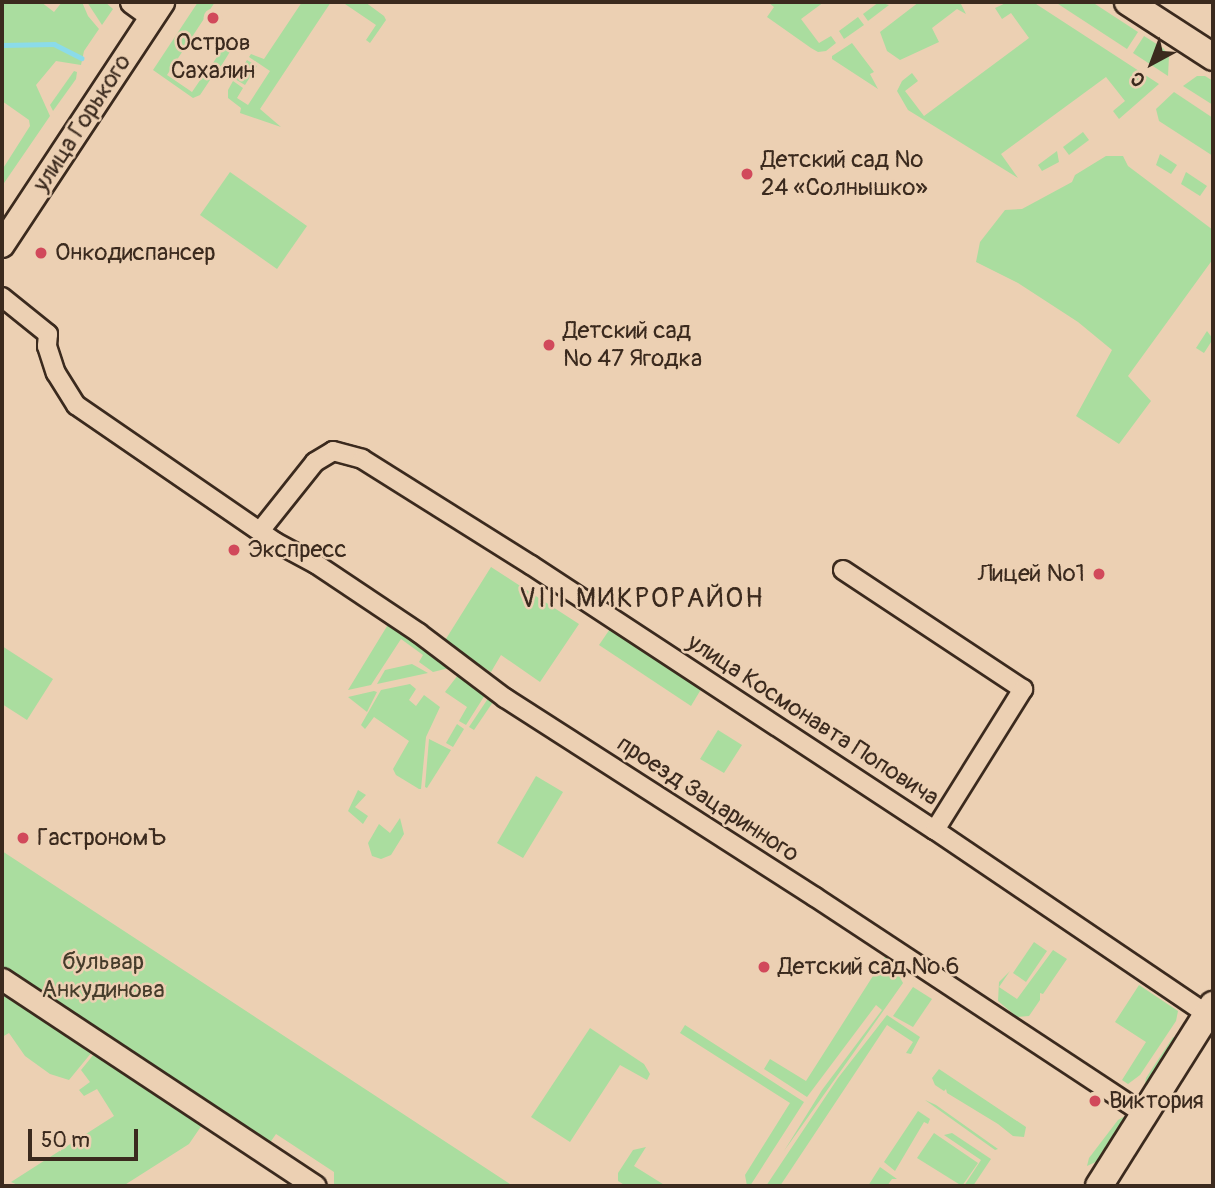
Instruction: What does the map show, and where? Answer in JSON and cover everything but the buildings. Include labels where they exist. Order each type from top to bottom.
[{"type":"main road","points":[[1128,2],[1213,57]]},
{"type":"main road","name":"улица Горького","points":[[2,245],[157,10]]},
{"type":"main road","points":[[1099,1186],[1210,1009]]},
{"type":"street","points":[[131,2],[157,10]]},
{"type":"street","name":"проезд Зацаринного","points":[[2,297],[48,334],[47,346],[56,373],[76,405],[253,526],[419,633],[505,698],[815,897],[1145,1115]]},
{"type":"street","name":"улица Космонавта Поповича","points":[[253,526],[315,462],[333,451],[362,459],[531,565],[1210,1009]]},
{"type":"street","points":[[843,570],[1023,690],[935,830]]},
{"type":"street","points":[[2,979],[316,1186]]},
{"type":"green space","points":[[2,2],[41,2],[54,12],[62,2],[82,2],[88,16],[99,29],[84,51],[81,65],[56,61],[36,85],[50,116],[2,186],[2,170],[30,126],[29,120],[2,101]]},
{"type":"green space","points":[[87,2],[105,2],[113,9],[102,25]]},
{"type":"green space","points":[[198,2],[215,2],[167,75],[192,92],[205,73],[212,77],[200,95],[193,98],[153,70]]},
{"type":"green space","points":[[302,2],[331,2],[260,109],[281,127],[240,113],[241,108],[228,98],[228,90],[233,81],[243,88],[237,98],[248,105],[270,71],[249,57],[251,54],[264,59]]},
{"type":"green space","points":[[342,2],[365,2],[384,16],[386,20],[370,43],[366,40],[376,25]]},
{"type":"green space","points":[[768,2],[824,2],[801,19],[819,43],[831,36],[836,43],[826,51],[818,52],[811,48],[767,17],[774,7]]},
{"type":"green space","points":[[879,2],[889,5],[868,21],[863,14]]},
{"type":"green space","points":[[919,2],[960,2],[966,14],[957,9],[932,28],[939,42],[900,60],[887,51],[880,32]]},
{"type":"green space","points":[[1008,2],[1033,2],[1159,84],[1119,119],[1113,111],[1125,101],[1106,77],[1001,154],[1018,178],[908,110],[897,91],[902,81],[912,73],[918,81],[905,91],[924,116],[1029,38],[1011,13],[1002,19],[995,8]]},
{"type":"green space","points":[[1055,2],[1092,2],[1138,32],[1127,49]]},
{"type":"green space","points":[[858,17],[864,25],[844,39],[839,31]]},
{"type":"green space","points":[[1144,36],[1163,48],[1169,56],[1168,76],[1133,53]]},
{"type":"green space","points":[[852,43],[874,72],[870,74],[878,89],[832,59],[832,56]]},
{"type":"green space","points":[[224,46],[231,50],[218,71],[211,66]]},
{"type":"green space","points":[[247,60],[257,66],[245,85],[235,79]]},
{"type":"green space","points":[[74,71],[77,72],[76,79],[53,111],[50,105]]},
{"type":"green space","points":[[1197,76],[1205,76],[1213,81],[1213,105],[1183,86]]},
{"type":"green space","points":[[1174,92],[1213,118],[1213,156],[1159,121],[1156,109]]},
{"type":"green space","points":[[1083,132],[1089,140],[1069,155],[1063,147]]},
{"type":"green space","points":[[1057,151],[1059,162],[1042,171],[1038,165]]},
{"type":"green space","points":[[1160,154],[1177,165],[1171,174],[1156,165]]},
{"type":"green space","points":[[1106,156],[1123,156],[1128,166],[1213,230],[1213,259],[1128,376],[1151,401],[1119,444],[1076,416],[1112,350],[1078,322],[1018,283],[976,262],[980,242],[1005,210],[1022,209],[1072,182],[1075,175]]},
{"type":"green space","points":[[230,172],[307,226],[277,269],[200,215]]},
{"type":"green space","points":[[1186,172],[1207,186],[1200,196],[1181,184]]},
{"type":"green space","points":[[1207,331],[1213,339],[1204,353],[1196,348]]},
{"type":"green space","points":[[491,567],[579,624],[540,682],[501,655],[491,672],[444,642]]},
{"type":"green space","points":[[392,618],[457,666],[433,672],[419,662],[423,655],[401,639],[371,685],[348,690]]},
{"type":"green space","points":[[612,626],[703,686],[691,706],[599,645]]},
{"type":"green space","points":[[2,646],[53,679],[27,720],[2,704]]},
{"type":"green space","points":[[412,664],[428,673],[377,684],[385,670]]},
{"type":"green space","points":[[461,671],[467,673],[465,680],[485,695],[466,725],[459,721],[467,707],[445,692]]},
{"type":"green space","points":[[410,684],[416,689],[409,700],[416,706],[424,695],[440,707],[426,737],[421,789],[396,775],[393,769],[409,741],[374,717],[365,729],[361,725],[381,690]]},
{"type":"green space","points":[[377,692],[367,712],[348,697]]},
{"type":"green space","points":[[495,692],[495,699],[474,730],[469,727],[489,697]]},
{"type":"green space","points":[[457,724],[464,729],[453,747],[446,743]]},
{"type":"green space","points":[[718,730],[742,745],[724,773],[700,759]]},
{"type":"green space","points":[[429,739],[451,750],[427,788],[425,787]]},
{"type":"green space","points":[[536,776],[563,792],[523,858],[497,843]]},
{"type":"green space","points":[[358,790],[366,795],[355,807],[368,816],[363,824],[348,811]]},
{"type":"green space","points":[[400,818],[404,834],[391,855],[381,859],[372,856],[368,843],[379,824],[390,833]]},
{"type":"green space","name":"бульвар Анкудинова","points":[[2,851],[513,1186],[334,1186],[334,1172],[276,1134],[269,1144],[2,968]]},
{"type":"green space","points":[[1034,942],[1047,951],[1026,982],[1013,973]]},
{"type":"green space","points":[[1053,950],[1067,959],[1043,994],[1040,993],[1040,1000],[1029,1016],[1017,1017],[998,1001],[999,982],[1010,971],[999,987],[1017,999]]},
{"type":"green space","points":[[887,954],[903,983],[784,1151],[822,1090],[882,1010],[876,1005],[807,1097],[764,1069],[770,1059],[806,1081]]},
{"type":"green space","points":[[1139,985],[1178,1011],[1176,1021],[1140,1075],[1128,1084],[1122,1080],[1146,1042],[1115,1022]]},
{"type":"green space","points":[[913,987],[932,999],[913,1027],[893,1016]]},
{"type":"green space","points":[[2,992],[92,1052],[69,1080],[50,1074],[25,1056],[9,1033],[2,1037]]},
{"type":"green space","points":[[887,1015],[920,1037],[911,1054],[906,1053],[913,1042],[887,1025],[780,1186],[766,1186],[838,1078]]},
{"type":"green space","points":[[685,1025],[804,1102],[750,1186],[747,1186],[745,1175],[790,1103],[680,1033]]},
{"type":"green space","points":[[590,1028],[644,1064],[650,1074],[647,1080],[620,1065],[570,1142],[531,1117]]},
{"type":"green space","points":[[1173,1037],[1178,1041],[1144,1089],[1146,1078]]},
{"type":"green space","points":[[94,1054],[202,1125],[189,1144],[123,1186],[20,1186],[11,1182],[114,1116],[97,1089],[84,1096],[79,1090],[90,1082],[81,1070]]},
{"type":"green space","points":[[939,1069],[1026,1127],[1024,1137],[1013,1136],[947,1093],[946,1089],[944,1091],[935,1085],[932,1078]]},
{"type":"green space","points":[[925,1100],[936,1105],[998,1149],[995,1150]]},
{"type":"green space","points":[[918,1111],[930,1119],[928,1124],[924,1122],[895,1171],[884,1162]]},
{"type":"green space","points":[[1127,1115],[1100,1160],[1087,1166],[1089,1158],[1118,1120]]},
{"type":"green space","points":[[934,1133],[978,1163],[962,1186],[917,1158]]},
{"type":"green space","points":[[952,1133],[991,1159],[973,1186],[964,1186],[981,1160],[944,1135]]},
{"type":"green space","points":[[646,1147],[634,1166],[666,1186],[626,1186],[618,1181],[618,1173],[633,1150]]},
{"type":"green space","points":[[880,1167],[897,1179],[892,1179],[887,1186],[868,1186]]},
{"type":"waterway","points":[[2,45],[54,44],[82,58]]},
{"type":"place","name":"Остров Сахалин","points":[[213,18]]},
{"type":"place","name":"Детский сад № 24 «Солнышко»","points":[[747,174]]},
{"type":"place","name":"Онкодиспансер","points":[[41,253]]},
{"type":"place","name":"Детский сад № 47 Ягодка","points":[[549,345]]},
{"type":"place","name":"Экспресс","points":[[234,550]]},
{"type":"place","name":"Лицей №1","points":[[1099,574]]},
{"type":"place","name":"ГастрономЪ","points":[[23,838]]},
{"type":"place","name":"Детский сад № 6","points":[[764,967]]},
{"type":"place","name":"Виктория","points":[[1095,1101]]},
{"type":"district","name":"VIII МИКРОРАЙОН","points":[[642,599]]}]
